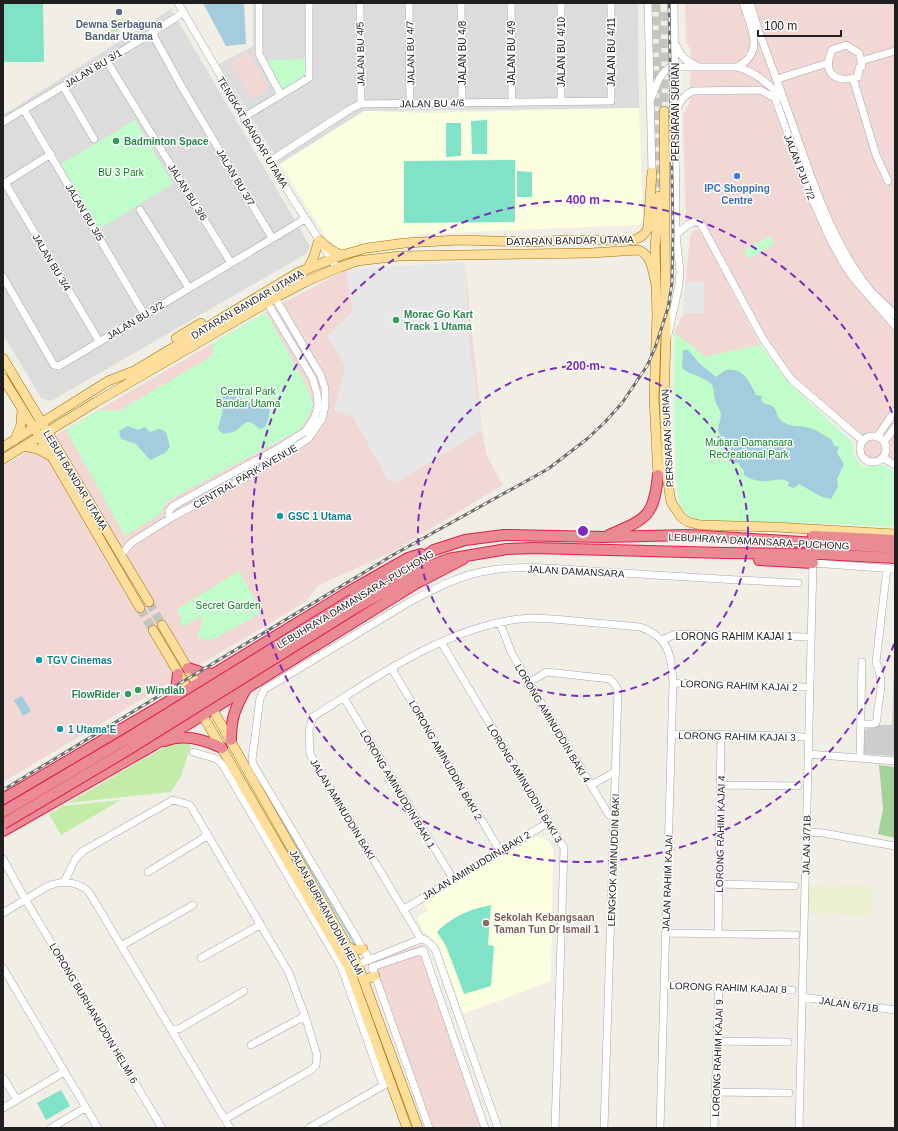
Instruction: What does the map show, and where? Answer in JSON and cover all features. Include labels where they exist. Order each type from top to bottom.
[{"type":"highway","points":[[604,537],[635,524],[646,516],[652,506],[656,493],[658,475]]},
{"type":"highway","points":[[884,534],[895,535]]},
{"type":"highway","name":"LEBUHRAYA DAMANSARA–PUCHONG","points":[[3,824],[126,751],[355,603],[381,584],[434,550],[464,540],[504,535],[604,537],[688,535],[895,548]]},
{"type":"highway","points":[[775,540],[801,535],[895,540]]},
{"type":"highway","name":"LEBUHRAYA DAMANSARA–PUCHONG","points":[[3,812],[355,603],[430,566],[448,559],[507,549],[533,548],[821,554],[895,558]]},
{"type":"highway","points":[[3,799],[188,690],[348,592],[408,558],[434,550]]},
{"type":"highway","points":[[724,553],[741,558],[813,563]]},
{"type":"highway","points":[[3,831],[154,744],[231,696],[248,688],[417,584],[469,556]]},
{"type":"highway","points":[[188,668],[203,674],[215,673]]},
{"type":"highway","points":[[215,673],[216,691],[224,698],[231,696]]},
{"type":"highway","points":[[171,700],[176,690],[178,674]]},
{"type":"highway","points":[[231,740],[233,713],[238,702],[248,688]]},
{"type":"highway","points":[[134,721],[139,720],[174,701],[179,702],[186,710],[189,716],[186,724]]},
{"type":"highway","points":[[154,744],[173,738],[187,738],[211,743],[222,748]]},
{"type":"main road","name":"PERSIARAN SURIAN","points":[[664,111],[666,339],[664,399],[667,476],[671,502],[681,517],[688,522],[700,525],[775,526],[884,534]]},
{"type":"main road","points":[[652,172],[655,248]]},
{"type":"main road","name":"DATARAN BANDAR UTAMA","points":[[3,447],[108,382],[134,371],[297,273],[342,255],[367,248],[405,243],[459,240],[532,242],[563,240],[634,240],[645,234],[648,228],[652,172]]},
{"type":"main road","name":"PERSIARAN SURIAN","points":[[658,475],[654,398],[657,314],[655,248],[659,196]]},
{"type":"main road","points":[[308,268],[313,259],[319,240],[330,250],[342,255]]},
{"type":"main road","name":"DATARAN BANDAR UTAMA","points":[[3,459],[271,300],[307,281],[357,261],[399,256],[591,253],[634,250],[642,251],[647,257],[652,268],[656,285]]},
{"type":"main road","points":[[108,382],[188,331],[265,285],[286,274],[297,273]]},
{"type":"main road","name":"LEBUH BANDAR UTAMA","points":[[3,358],[33,409],[38,426]]},
{"type":"main road","name":"LEBUH BANDAR UTAMA","points":[[3,378],[22,408],[58,450],[149,602]]},
{"type":"main road","points":[[14,440],[22,425],[22,408]]},
{"type":"main road","points":[[33,409],[45,414],[57,414]]},
{"type":"main road","points":[[58,450],[58,435],[64,423]]},
{"type":"main road","points":[[44,435],[52,457]]},
{"type":"main road","points":[[24,446],[38,449],[52,457]]},
{"type":"main road","name":"LEBUH BANDAR UTAMA","points":[[52,457],[140,608]]},
{"type":"main road","points":[[162,625],[212,708]]},
{"type":"main road","points":[[153,630],[202,714]]},
{"type":"main road","name":"JALAN BURHANUDDIN HELMI","points":[[212,708],[358,964],[417,1127]]},
{"type":"main road","name":"JALAN BURHANUDDIN HELMI","points":[[202,714],[349,968],[387,1084],[407,1128]]},
{"type":"main road","points":[[349,947],[354,950],[363,948]]},
{"type":"main road","points":[[364,980],[374,972]]},
{"type":"street","name":"TENGKAT BANDAR UTAMA","points":[[178,3],[270,162],[304,219],[319,240],[334,269]]},
{"type":"street","points":[[259,3],[259,54],[282,95]]},
{"type":"street","points":[[244,117],[309,78],[309,3]]},
{"type":"street","name":"JALAN BU 4/5","points":[[360,3],[361,104]]},
{"type":"street","name":"JALAN BU 4/7","points":[[409,3],[410,104]]},
{"type":"street","name":"JALAN BU 4/8","points":[[461,3],[462,103]]},
{"type":"street","name":"JALAN BU 4/9","points":[[511,3],[512,103]]},
{"type":"street","name":"JALAN BU 4/10","points":[[561,3],[561,102]]},
{"type":"street","name":"JALAN BU 4/11","points":[[611,3],[611,101]]},
{"type":"street","points":[[648,3],[652,172]]},
{"type":"street","name":"PERSIARAN SURIAN","points":[[666,339],[670,330],[680,285],[676,235],[674,3]]},
{"type":"street","points":[[737,67],[744,64],[751,55],[754,47],[754,39],[743,3]]},
{"type":"street","points":[[750,3],[783,98]]},
{"type":"street","name":"JALAN BU 3/1","points":[[3,122],[183,13]]},
{"type":"street","name":"JALAN BU 3/7","points":[[152,33],[183,89],[272,238]]},
{"type":"street","points":[[675,41],[683,58],[699,66]]},
{"type":"street","points":[[846,45],[859,53],[862,66],[858,68],[858,77],[847,80],[833,76],[830,72],[828,63],[827,60],[832,50],[846,45]]},
{"type":"street","points":[[861,61],[895,51]]},
{"type":"street","name":"JALAN BU 3/6","points":[[106,60],[231,263]]},
{"type":"street","points":[[777,79],[828,63]]},
{"type":"street","points":[[650,101],[663,73],[666,69],[675,67]]},
{"type":"street","name":"JALAN PJU 7/2","points":[[675,67],[737,67],[744,69],[771,87],[783,98],[818,196],[837,238],[870,290],[895,315]]},
{"type":"street","points":[[853,78],[876,155],[888,181]]},
{"type":"street","points":[[62,86],[94,139]]},
{"type":"street","name":"JALAN PJU 7/2","points":[[675,112],[682,98],[693,91],[760,90],[775,98],[806,185],[830,239],[855,280],[895,326]]},
{"type":"street","name":"JALAN BU 4/6","points":[[270,162],[352,108],[361,104],[611,101]]},
{"type":"street","name":"JALAN BU 3/5","points":[[24,110],[144,314]]},
{"type":"street","points":[[4,183],[50,154]]},
{"type":"street","name":"JALAN BU 3/4","points":[[4,183],[99,341]]},
{"type":"street","points":[[140,210],[189,288]]},
{"type":"street","name":"JALAN BU 3/2","points":[[3,277],[54,365],[59,366],[304,219]]},
{"type":"street","points":[[676,235],[689,224],[696,221],[700,222],[763,339],[791,379],[863,441]]},
{"type":"street","points":[[266,291],[271,300]]},
{"type":"street","name":"CENTRAL PARK AVENUE","points":[[169,519],[169,510],[173,506],[279,448],[306,431],[315,417],[318,405],[313,379],[271,300]]},
{"type":"street","name":"CENTRAL PARK AVENUE","points":[[121,555],[131,543],[169,519],[247,477],[308,439],[322,419],[325,406],[325,389],[321,376],[271,300]]},
{"type":"street","points":[[877,437],[895,411]]},
{"type":"street","points":[[884,442],[895,427]]},
{"type":"street","points":[[869,437],[877,437],[884,442],[886,450],[884,458],[876,462],[867,461],[860,450],[863,441],[869,437]]},
{"type":"street","points":[[884,458],[895,465]]},
{"type":"street","points":[[813,563],[891,568],[876,662],[881,673],[881,690],[877,719],[876,723],[861,724]]},
{"type":"street","name":"JALAN 3/71B","points":[[799,1128],[813,563]]},
{"type":"street","name":"JALAN DAMANSARA","points":[[265,689],[423,595],[462,578],[481,572],[521,568],[556,568],[798,583]]},
{"type":"street","name":"JALAN AMINUDDIN BAKI","points":[[498,1128],[434,949],[426,940],[422,939],[310,754],[309,730],[313,717],[392,669],[442,642],[483,627],[500,623],[520,619],[541,618],[640,627],[652,632],[662,640]]},
{"type":"street","name":"LORONG AMINUDDIN BAKI 4","points":[[500,623],[512,654],[609,815],[614,817]]},
{"type":"street","name":"LORONG RAHIM KAJAI 1","points":[[662,640],[676,634],[806,637]]},
{"type":"street","name":"JALAN RAHIM KAJAI","points":[[660,1128],[673,683],[670,657],[662,640]]},
{"type":"street","name":"LORONG AMINUDDIN BAKI 3","points":[[442,642],[564,848],[555,1128]]},
{"type":"street","points":[[860,757],[862,662]]},
{"type":"street","name":"LORONG AMINUDDIN BAKI 2","points":[[392,669],[500,851]]},
{"type":"street","name":"LENGKOK AMINUDDIN BAKI","points":[[529,682],[547,672],[610,679],[618,690],[604,1128]]},
{"type":"street","name":"LORONG RAHIM KAJAI 2","points":[[673,683],[804,687]]},
{"type":"street","name":"JALAN BURHANUDDIN HELMI","points":[[265,689],[260,698],[252,760],[253,764],[369,959]]},
{"type":"street","name":"LORONG AMINUDDIN BAKI 1","points":[[344,698],[453,879]]},
{"type":"street","name":"LORONG RAHIM KAJAI 3","points":[[672,734],[803,737]]},
{"type":"street","name":"LORONG RAHIM KAJAI 4","points":[[718,934],[721,735]]},
{"type":"street","name":"JALAN BURHANUDDIN HELMI","points":[[193,752],[217,759],[222,764],[341,966],[387,1084]]},
{"type":"street","points":[[808,754],[895,761]]},
{"type":"street","points":[[591,786],[616,772]]},
{"type":"street","points":[[720,785],[798,786]]},
{"type":"street","points":[[64,882],[76,858],[83,851],[173,800],[190,805],[289,973],[305,1016],[317,1055],[316,1064],[311,1070],[225,1119]]},
{"type":"street","name":"JALAN AMINUDDIN BAKI 2","points":[[404,909],[549,822]]},
{"type":"street","points":[[807,832],[895,846]]},
{"type":"street","points":[[148,872],[207,836]]},
{"type":"street","name":"LORONG BURHANUDDIN HELMI 6","points":[[3,859],[25,900],[162,1128]]},
{"type":"street","points":[[3,913],[48,886],[64,882],[82,886],[89,892],[230,1128]]},
{"type":"street","points":[[719,884],[795,886]]},
{"type":"street","points":[[121,946],[193,905]]},
{"type":"street","points":[[201,958],[260,926]]},
{"type":"street","points":[[666,933],[796,935]]},
{"type":"street","points":[[349,968],[422,939]]},
{"type":"street","points":[[398,948],[401,957]]},
{"type":"street","points":[[374,972],[401,957],[423,950],[485,1128]]},
{"type":"street","points":[[3,968],[98,1128]]},
{"type":"street","name":"JALAN BURHANUDDIN HELMI","points":[[374,972],[428,1125]]},
{"type":"street","name":"LORONG RAHIM KAJAI 8","points":[[664,985],[792,990]]},
{"type":"street","name":"LORONG RAHIM KAJAI 9","points":[[714,1128],[719,987]]},
{"type":"street","points":[[171,1029],[179,1029],[244,991]]},
{"type":"street","name":"JALAN 6/71B","points":[[802,997],[895,1010]]},
{"type":"street","points":[[251,1045],[305,1016]]},
{"type":"street","points":[[717,1041],[788,1042]]},
{"type":"street","points":[[3,1108],[64,1072]]},
{"type":"street","points":[[3,1078],[17,1100]]},
{"type":"street","points":[[309,1128],[387,1084]]},
{"type":"street","points":[[715,1092],[790,1093]]},
{"type":"street","points":[[477,1106],[489,1101]]},
{"type":"street","points":[[51,1128],[85,1108]]},
{"type":"street","points":[[417,1127],[428,1125]]},
{"type":"shaded area","points":[[253,3],[638,3],[639,108],[364,111],[280,164],[219,64],[253,46]]},
{"type":"shaded area","points":[[685,3],[895,3],[895,469],[885,463],[871,465],[863,464],[858,458],[856,441],[791,382],[762,345],[704,232],[699,228],[692,227],[686,231],[683,114],[690,102],[691,49],[686,43]]},
{"type":"shaded area","points":[[171,9],[310,246],[306,254],[51,401],[41,398],[3,334],[3,115]]},
{"type":"shaded area","points":[[246,54],[250,55],[268,87],[266,91],[255,98],[251,98],[232,65],[233,61]]},
{"type":"shaded area","points":[[639,108],[643,221],[639,225],[418,234],[405,239],[342,253],[327,239],[280,164],[364,111],[427,113]]},
{"type":"shaded area","points":[[696,229],[702,233],[760,345],[705,357],[674,332],[683,314],[690,235]]},
{"type":"shaded area","points":[[465,262],[482,431],[487,456],[503,485],[392,552],[319,585],[305,602],[3,782],[3,466],[266,312],[346,270]]},
{"type":"shaded area","points":[[465,262],[470,348],[482,431],[395,483],[388,480],[353,417],[334,411],[345,366],[327,336],[353,311],[346,270]]},
{"type":"shaded area","points":[[686,282],[704,282],[704,313],[683,314]]},
{"type":"shaded area","points":[[894,667],[895,756],[863,754],[865,730],[870,725],[892,725]]},
{"type":"shaded area","name":"Sekolah Kebangsaan Taman Tun Dr Ismail 1","points":[[536,837],[546,839],[553,849],[551,981],[463,1014],[439,946],[423,930],[417,917],[427,911],[423,901]]},
{"type":"shaded area","points":[[807,885],[836,888],[843,886],[871,886],[870,918],[839,913],[807,913]]},
{"type":"shaded area","points":[[423,944],[488,1128],[432,1128],[372,960]]},
{"type":"green space","points":[[3,3],[43,3],[44,62],[3,62]]},
{"type":"green space","points":[[127,19],[127,26],[111,34],[110,20]]},
{"type":"green space","points":[[307,59],[308,76],[282,90],[265,60]]},
{"type":"green space","name":"BU 3 Park","points":[[135,120],[173,184],[99,229],[61,164]]},
{"type":"green space","points":[[487,120],[487,154],[472,154],[471,121]]},
{"type":"green space","points":[[446,123],[461,123],[461,156],[446,157]]},
{"type":"green space","points":[[515,160],[515,222],[404,223],[404,161]]},
{"type":"green space","points":[[517,171],[532,172],[532,197],[517,197]]},
{"type":"green space","points":[[770,236],[774,244],[749,259],[744,250]]},
{"type":"green space","name":"Central Park Bandar Utama","points":[[266,312],[306,385],[313,406],[301,429],[167,501],[160,514],[125,536],[66,430],[99,410],[119,411],[212,356],[213,343]]},
{"type":"green space","name":"Mutiara Damansara Recreational Park","points":[[674,332],[705,357],[760,345],[789,383],[853,443],[855,456],[858,462],[864,467],[884,465],[895,472],[895,527],[705,521],[686,514],[680,504],[676,480]]},
{"type":"green space","name":"Secret Garden","points":[[239,571],[262,612],[216,638],[207,640],[197,637],[203,620],[200,617],[181,627],[181,617],[177,609]]},
{"type":"green space","points":[[181,743],[191,744],[181,776],[171,792],[68,803],[168,745]]},
{"type":"green space","points":[[879,765],[895,767],[895,838],[878,834],[883,809]]},
{"type":"green space","points":[[121,800],[61,835],[49,814],[63,806]]},
{"type":"green space","points":[[491,905],[488,945],[494,946],[491,986],[464,994],[446,946],[437,932],[461,914]]},
{"type":"green space","points":[[61,1090],[70,1106],[46,1120],[37,1103]]},
{"type":"water","points":[[203,3],[244,3],[246,44],[226,46]]},
{"type":"water","points":[[683,350],[688,350],[699,363],[716,377],[727,370],[738,371],[749,381],[756,395],[762,396],[761,400],[765,404],[775,408],[778,416],[783,422],[789,425],[813,429],[832,440],[834,446],[839,447],[837,453],[844,464],[837,479],[838,487],[831,499],[822,497],[799,484],[794,488],[788,486],[789,482],[783,480],[757,481],[744,475],[744,471],[738,463],[732,463],[729,461],[731,447],[728,442],[721,439],[718,430],[721,414],[716,402],[713,388],[708,381],[682,368]]},
{"type":"water","points":[[230,392],[239,396],[244,401],[263,400],[269,402],[269,415],[264,428],[259,429],[255,424],[247,422],[232,432],[223,434],[218,429],[223,409],[223,393]]},
{"type":"water","points":[[128,426],[138,430],[145,427],[150,432],[160,429],[166,432],[170,447],[165,453],[150,460],[136,444],[121,439],[119,431]]},
{"type":"water","points":[[22,696],[31,711],[23,716],[14,700]]},
{"type":"waterway","points":[[258,779],[356,947]]},
{"type":"tunnel","points":[[656,3],[659,196]]},
{"type":"tunnel","points":[[663,12],[664,111]]},
{"type":"tunnel","points":[[149,602],[162,625]]},
{"type":"tunnel","points":[[140,608],[153,630]]},
{"type":"railway","points":[[3,790],[393,555],[548,469],[587,439],[622,403],[647,366],[655,348],[668,308],[672,283],[673,233],[669,3]]},
{"type":"place","name":"Dewna Serbaguna Bandar Utama","points":[[119,12]]},
{"type":"place","name":"Badminton Space","points":[[116,141]]},
{"type":"place","name":"IPC Shopping Centre","points":[[737,176]]},
{"type":"place","name":"Morac Go Kart Track 1 Utama","points":[[396,320]]},
{"type":"place","name":"GSC 1 Utama","points":[[280,516]]},
{"type":"place","name":"TGV Cinemas","points":[[39,660]]},
{"type":"place","name":"Windlab","points":[[138,690]]},
{"type":"place","name":"FlowRider","points":[[128,694]]},
{"type":"place","name":"1 Utama E","points":[[60,729]]},
{"type":"place","name":"Sekolah Kebangsaan Taman Tun Dr Ismail 1","points":[[486,923]]}]
